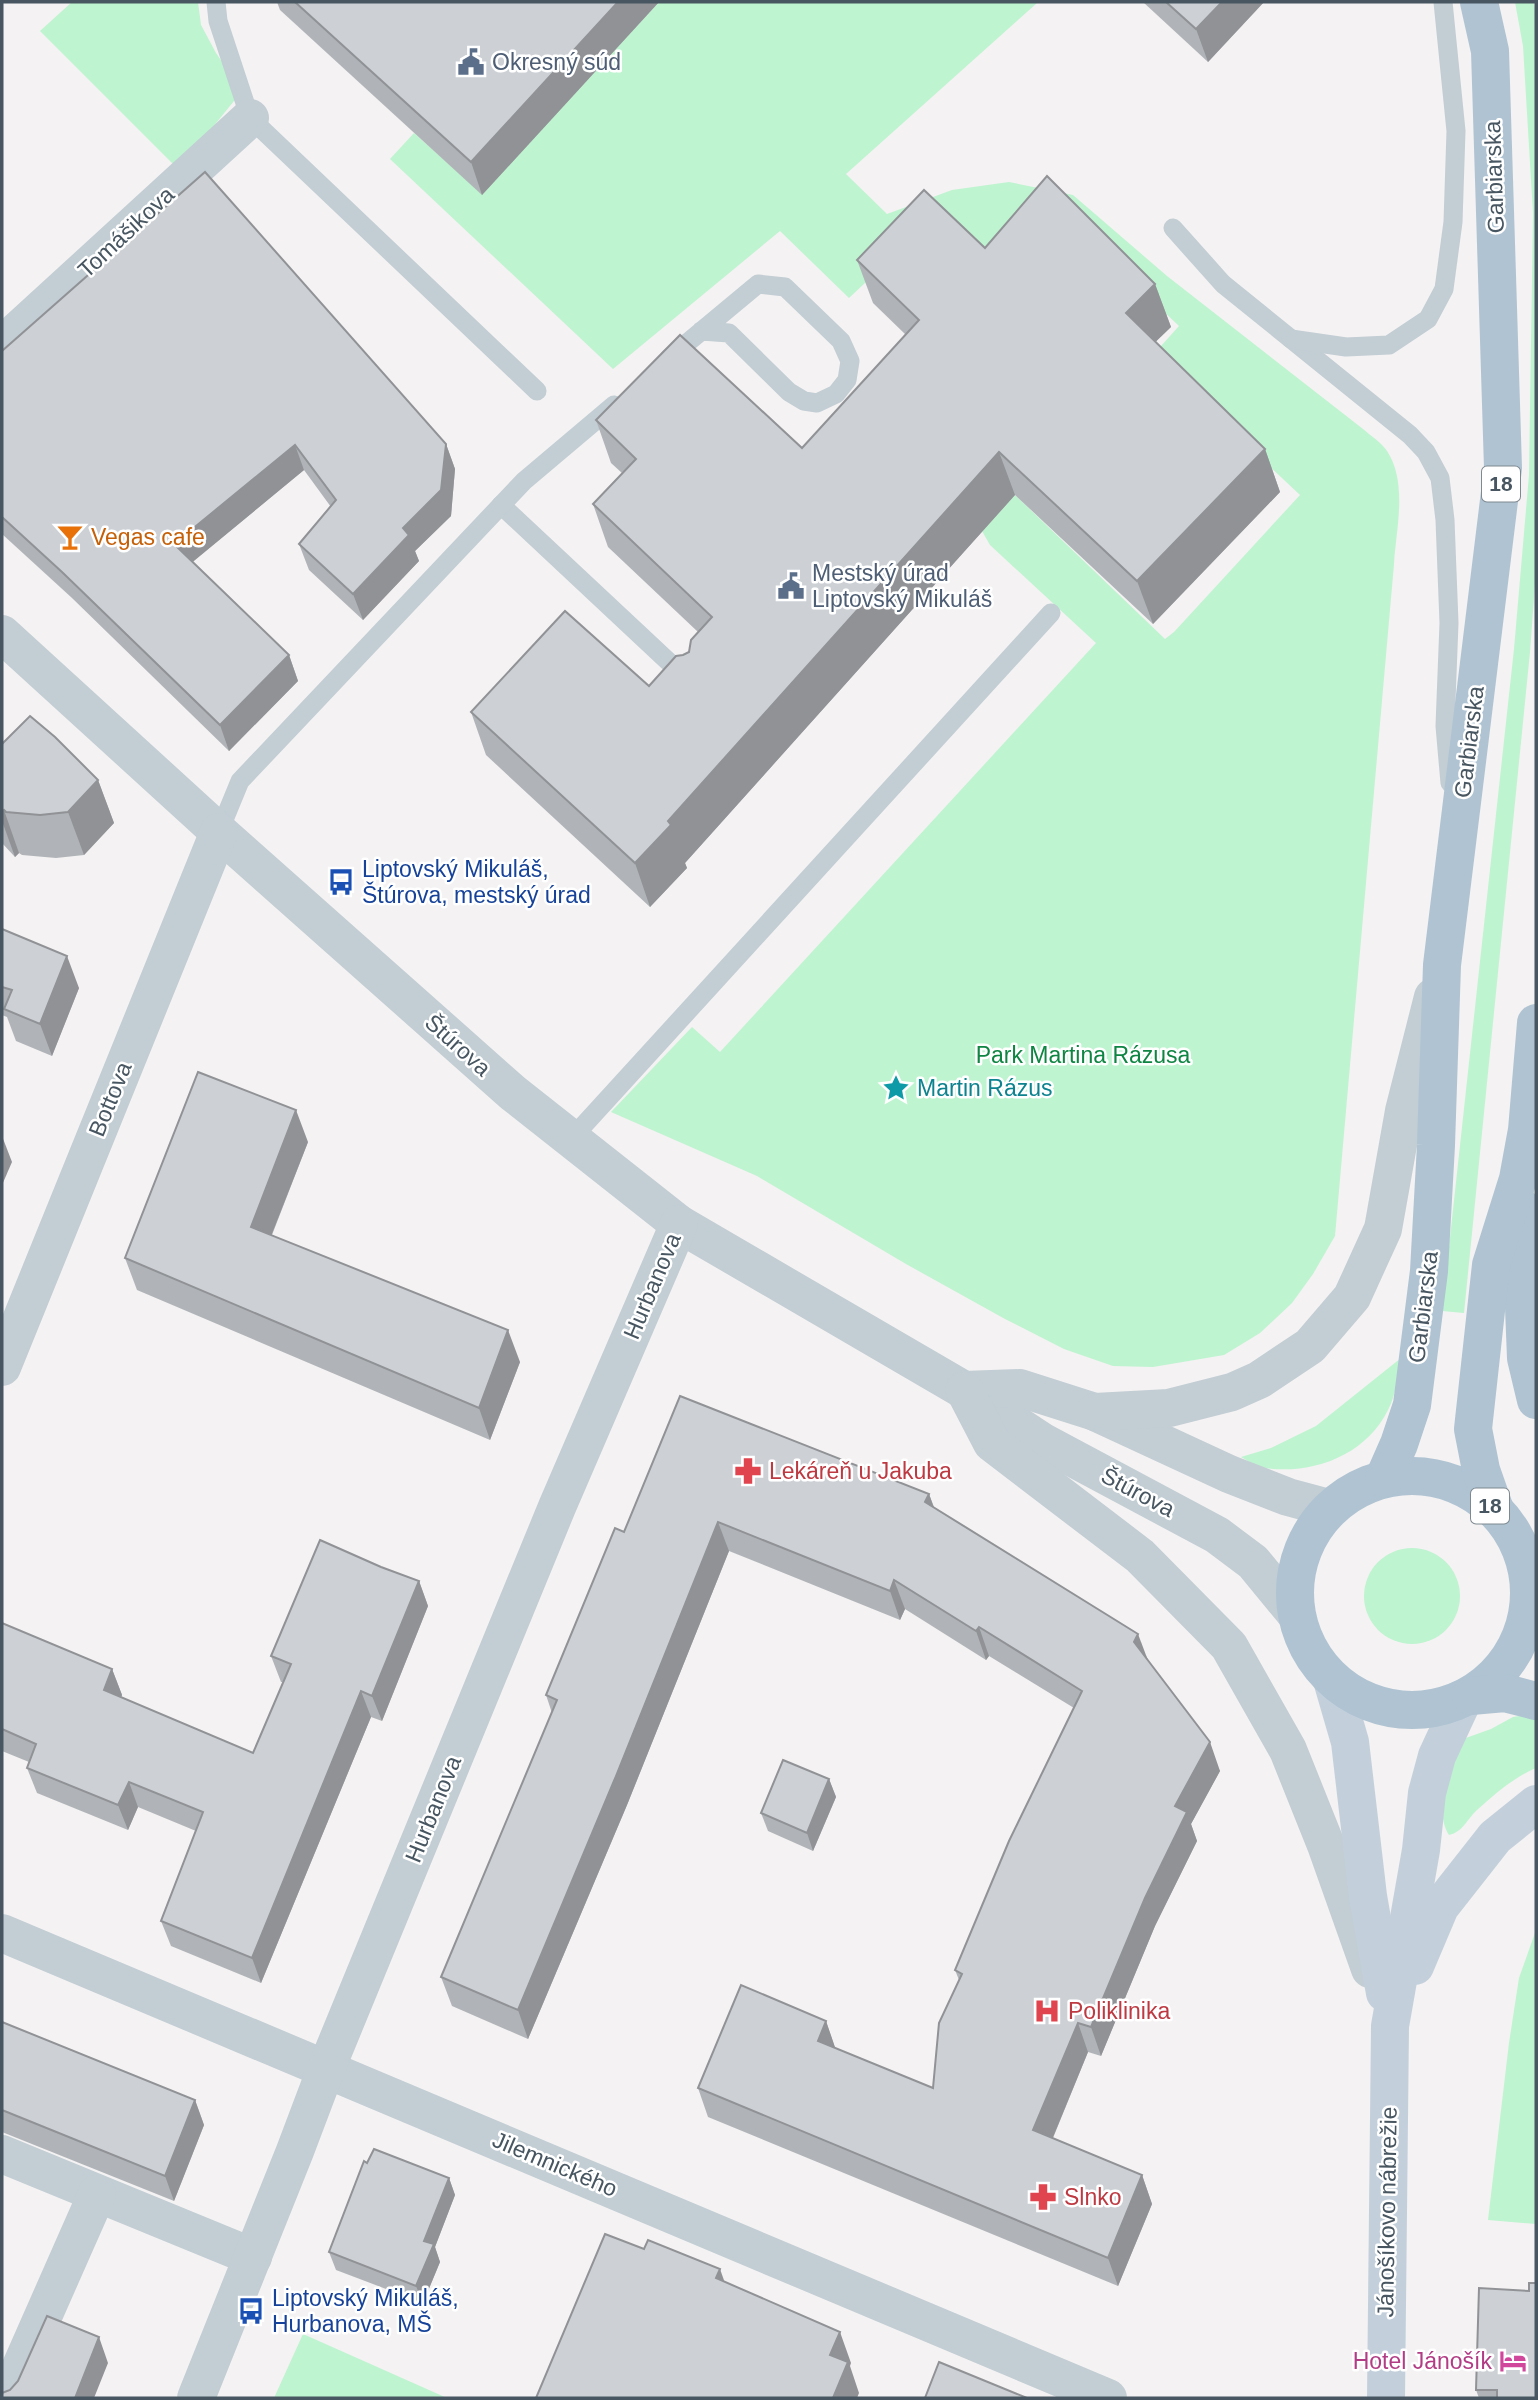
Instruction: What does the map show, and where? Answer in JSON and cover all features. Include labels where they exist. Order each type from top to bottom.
[{"type":"main road","name":"Garbiarska","points":[[1384,1478],[1412,1405],[1429,1271],[1442,965],[1503,468],[1490,51],[1479,2]]},
{"type":"main road","name":"18","points":[[1495,1510],[1481,1470],[1473,1429],[1491,1265],[1518,1179],[1527,1130],[1536,1023]]},
{"type":"main road","points":[[1518,1179],[1526,1358],[1536,1400]]},
{"type":"main road","name":"18","points":[[1467,1697],[1497,1674],[1518,1645],[1529,1608],[1530,1570],[1517,1539],[1495,1510],[1473,1492],[1445,1479],[1421,1475],[1384,1478],[1354,1489],[1329,1508],[1317,1522],[1302,1547],[1294,1583],[1295,1613],[1304,1641],[1318,1664],[1332,1680],[1366,1701],[1398,1709],[1442,1706],[1467,1697],[1505,1693],[1536,1701]]},
{"type":"main road","name":"Jánošíkovo nábrežie","points":[[1332,1680],[1350,1742],[1368,1896],[1390,2026]]},
{"type":"main road","name":"Jánošíkovo nábrežie","points":[[1386,2398],[1390,2026],[1421,1850],[1427,1793],[1437,1756],[1467,1697]]},
{"type":"main road","points":[[1390,2026],[1440,1907],[1495,1838],[1536,1804]]},
{"type":"street","name":"Tomášikova","points":[[2,345],[250,118]]},
{"type":"street","name":"Štúrova","points":[[2,634],[219,832],[513,1093],[679,1224],[964,1390],[1043,1441],[1217,1535],[1254,1562],[1295,1613]]},
{"type":"street","name":"Bottova","points":[[2,1367],[219,832]]},
{"type":"street","points":[[1095,1412],[1169,1408],[1232,1392],[1259,1380],[1310,1346],[1352,1297],[1383,1229],[1404,1111],[1442,965]]},
{"type":"street","name":"Hurbanova","points":[[196,2398],[326,2068],[553,1518],[679,1224]]},
{"type":"street","points":[[1329,1508],[1288,1497],[1229,1474],[1095,1412],[1020,1388],[964,1390],[992,1443],[1140,1556],[1228,1646],[1287,1750],[1326,1845],[1390,2026]]},
{"type":"street","name":"Jilemnického","points":[[2,1933],[1108,2398]]},
{"type":"street","points":[[2,2154],[253,2257]]},
{"type":"street","points":[[8,2398],[97,2194]]},
{"type":"lane","points":[[216,2],[218,21],[250,118],[537,391]]},
{"type":"lane","points":[[1290,338],[1346,347],[1389,345],[1428,319],[1444,289],[1452,222],[1456,131],[1443,2]]},
{"type":"lane","points":[[1173,228],[1223,284],[1410,435],[1426,452],[1440,478],[1445,520],[1449,623],[1444,726],[1457,846]]},
{"type":"lane","points":[[659,366],[701,331],[758,284],[785,287],[841,341],[850,361],[847,380],[836,394],[817,403],[804,401],[789,392],[729,333],[701,331]]},
{"type":"lane","points":[[219,832],[240,781],[524,481],[628,393]]},
{"type":"lane","points":[[501,505],[695,687]]},
{"type":"lane","points":[[571,1139],[1051,613]]},
{"type":"green space","points":[[72,2],[198,2],[201,25],[242,91],[204,138],[174,165],[40,31]]},
{"type":"green space","name":"Park Martina Rázusa","points":[[659,2],[1037,3],[846,174],[887,214],[952,190],[1009,182],[1073,195],[1167,276],[1376,439],[1387,451],[1393,464],[1399,492],[1398,521],[1335,1236],[1292,1303],[1260,1333],[1224,1355],[1153,1367],[1113,1366],[1064,1349],[906,1264],[757,1176],[611,1112],[692,1027],[720,1052],[1096,643],[990,545],[982,531],[1015,495],[1165,639],[1300,495],[1152,356],[1179,326],[1061,214],[1004,279],[935,217],[849,298],[780,231],[613,369],[390,159],[414,133],[482,194]]},
{"type":"green space","points":[[1515,2],[1534,2],[1536,18],[1536,570],[1464,1313],[1442,1311],[1514,649],[1529,475],[1533,213],[1523,46]]},
{"type":"green space","points":[[1401,1358],[1395,1391],[1388,1410],[1378,1426],[1352,1450],[1319,1465],[1301,1468],[1265,1468],[1241,1457],[1271,1448],[1316,1426]]},
{"type":"green space","points":[[1412,1548],[1430,1552],[1446,1562],[1456,1578],[1460,1596],[1456,1614],[1446,1630],[1430,1640],[1412,1644],[1394,1640],[1378,1630],[1368,1614],[1364,1596],[1368,1578],[1378,1562],[1394,1552]]},
{"type":"green space","points":[[1526,1715],[1536,1720],[1536,1768],[1505,1786],[1461,1828],[1449,1835],[1444,1824],[1443,1800],[1449,1774],[1463,1739],[1491,1729],[1513,1717]]},
{"type":"green space","points":[[1536,1930],[1536,2224],[1488,2220],[1519,1978]]},
{"type":"green space","points":[[303,2334],[447,2398],[274,2398]]},
{"type":"building","name":"Okresný súd","points":[[295,2],[618,2],[471,162]]},
{"type":"building","points":[[1166,2],[1222,2],[1196,29]]},
{"type":"building","points":[[205,172],[446,444],[441,490],[403,528],[409,535],[353,594],[299,544],[336,500],[295,445],[174,544],[289,655],[220,725],[2,517],[2,351]]},
{"type":"building","name":"Mestský úrad Liptovský Mikuláš","points":[[1047,176],[1155,284],[1126,313],[1265,449],[1137,581],[999,452],[668,821],[671,825],[635,863],[471,712],[565,611],[649,686],[676,656],[689,652],[691,640],[712,617],[593,504],[636,459],[596,420],[680,335],[802,448],[919,320],[857,260],[924,190],[985,248]]},
{"type":"building","points":[[30,716],[98,780],[68,812],[40,815],[4,810],[2,812],[2,744]]},
{"type":"building","points":[[2,929],[67,956],[40,1024],[4,1009],[12,990],[2,987]]},
{"type":"building","points":[[198,1072],[296,1110],[251,1227],[508,1330],[479,1408],[125,1258]]},
{"type":"building","points":[[680,1396],[929,1494],[925,1502],[1138,1634],[1134,1642],[1210,1742],[1175,1806],[1187,1812],[1145,1898],[1091,2027],[1078,2023],[1033,2130],[1142,2175],[1108,2258],[698,2088],[741,1985],[826,2021],[818,2041],[933,2088],[939,2023],[962,1974],[955,1970],[1009,1841],[1082,1691],[979,1627],[976,1631],[894,1580],[890,1591],[718,1522],[518,2010],[441,1977],[557,1700],[546,1695],[615,1528],[624,1532]]},
{"type":"building","points":[[320,1540],[419,1581],[372,1696],[361,1691],[252,1958],[161,1921],[203,1812],[129,1782],[118,1805],[27,1768],[36,1744],[2,1729],[2,1623],[112,1669],[104,1690],[253,1753],[291,1664],[271,1656]]},
{"type":"building","points":[[783,1760],[829,1779],[807,1833],[761,1813]]},
{"type":"building","points":[[2,2022],[195,2100],[165,2176],[2,2110]]},
{"type":"building","points":[[374,2149],[449,2178],[424,2241],[434,2244],[416,2286],[329,2252],[364,2161],[367,2163]]},
{"type":"building","points":[[605,2234],[644,2249],[648,2240],[720,2269],[716,2278],[840,2332],[830,2355],[848,2362],[833,2398],[536,2398]]},
{"type":"building","points":[[1529,2283],[1536,2283],[1536,2398],[1497,2398],[1497,2390],[1476,2390],[1479,2288],[1529,2291]]},
{"type":"building","points":[[47,2316],[99,2337],[75,2398],[2,2398],[2,2393],[10,2390],[18,2381]]},
{"type":"building","points":[[939,2362],[1027,2398],[925,2398]]},
{"type":"place","name":"Okresný súd","points":[[471,62]]},
{"type":"place","name":"Vegas cafe","points":[[70,537]]},
{"type":"place","name":"Mestský úrad Liptovský Mikuláš","points":[[791,586]]},
{"type":"place","name":"Liptovský Mikuláš, Štúrova, mestský úrad","points":[[341,882]]},
{"type":"place","name":"Martin Rázus","points":[[896,1088]]},
{"type":"place","name":"Lekáreň u Jakuba","points":[[748,1471]]},
{"type":"place","name":"Poliklinika","points":[[1047,2011]]},
{"type":"place","name":"Slnko","points":[[1043,2197]]},
{"type":"place","name":"Liptovský Mikuláš, Hurbanova, MŠ","points":[[251,2311]]},
{"type":"place","name":"Hotel Jánošík","points":[[1513,2361]]}]
